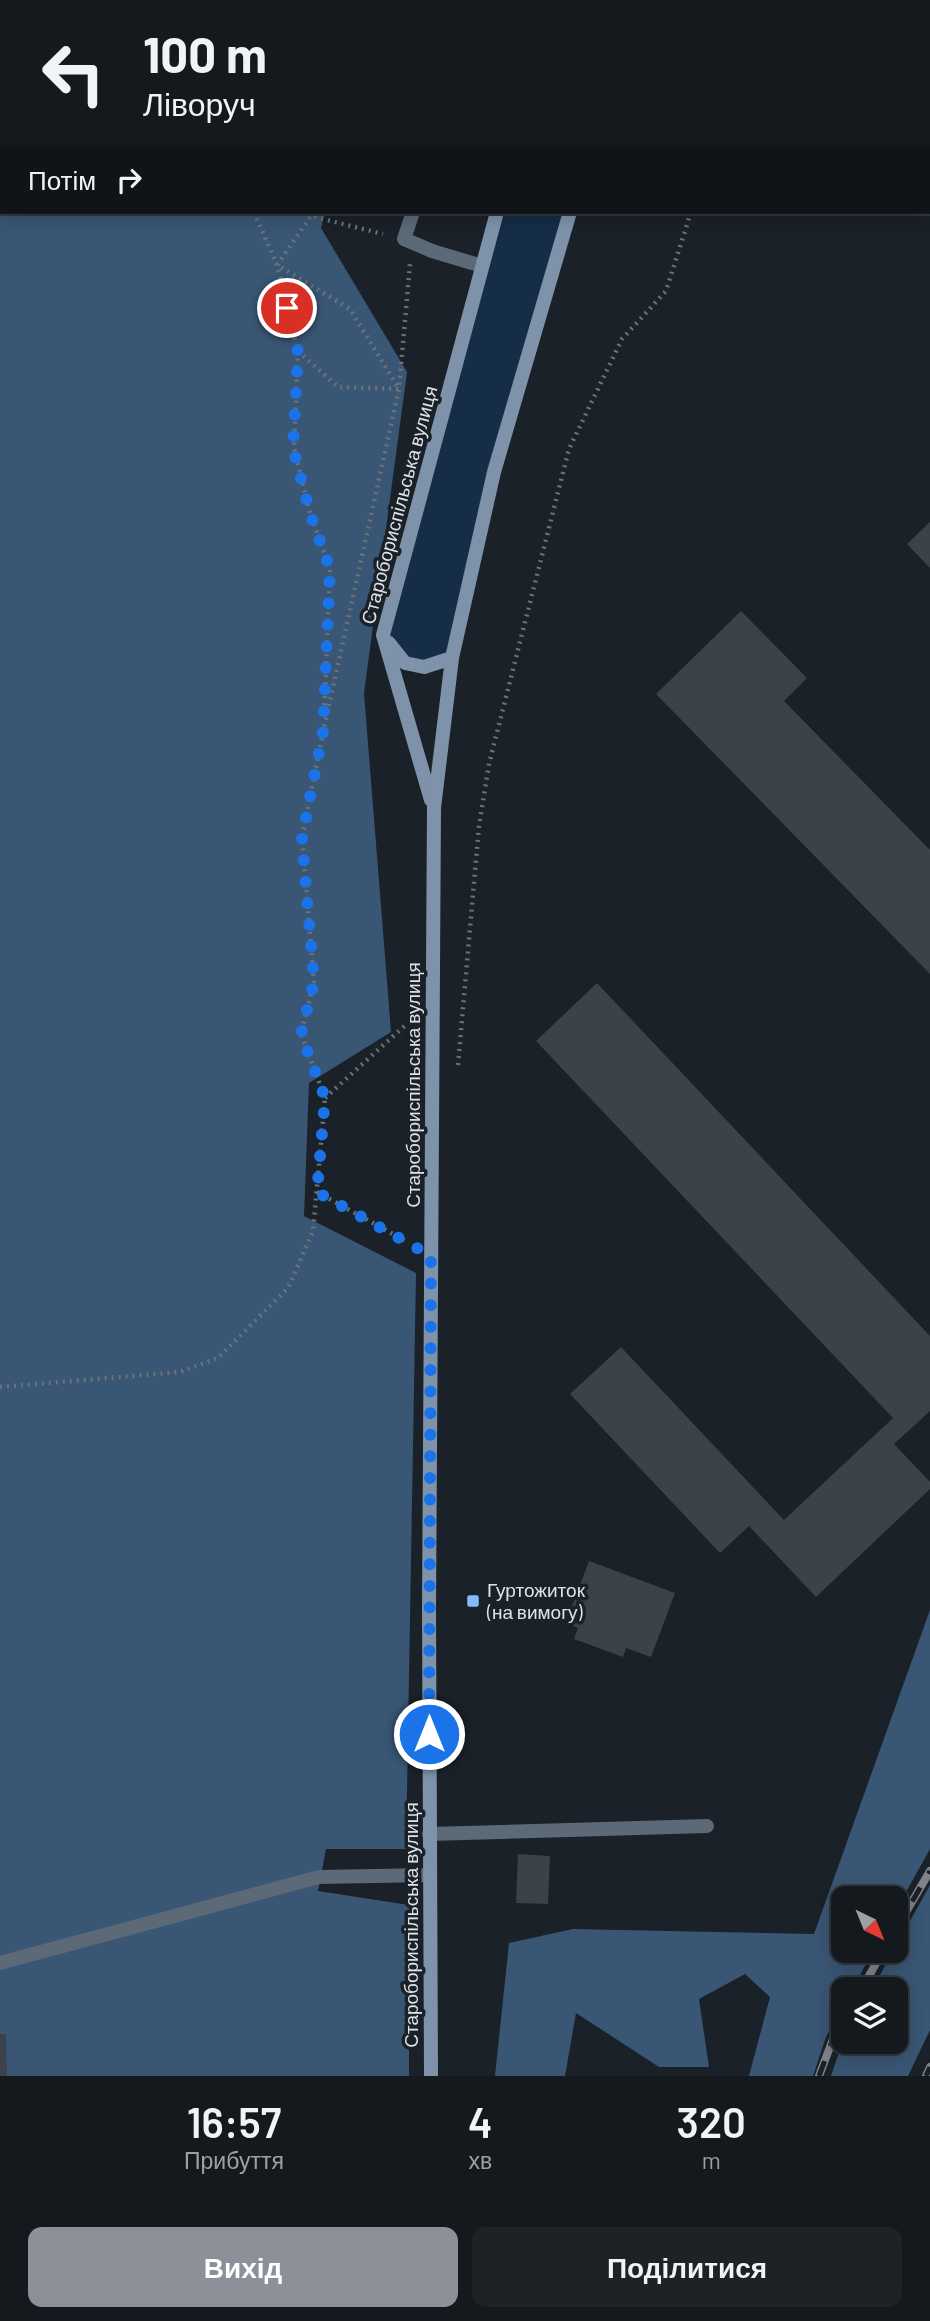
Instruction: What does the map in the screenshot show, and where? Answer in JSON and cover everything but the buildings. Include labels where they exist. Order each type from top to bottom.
[{"type":"main road","name":"Старобориспільська вулиця","points":[[434,808],[383,635],[495,214]]},
{"type":"main road","name":"Старобориспільська вулиця","points":[[431,2076],[429,1834],[434,808],[452,658],[494,472],[569,214]]},
{"type":"main road","points":[[383,635],[405,663],[424,667],[452,658]]},
{"type":"lane","points":[[413,214],[408,241],[482,266]]},
{"type":"lane","points":[[429,1834],[707,1826]]},
{"type":"lane","points":[[0,1963],[319,1877],[429,1875]]},
{"type":"path","points":[[255,214],[277,265],[298,352],[293,448],[310,513],[330,569],[323,732]]},
{"type":"path","points":[[457,1069],[479,826],[489,764],[569,449],[622,339],[666,291],[690,214]]},
{"type":"path","points":[[0,1387],[180,1373],[218,1358],[288,1288],[313,1231],[325,1098],[301,1034],[314,982],[302,838],[399,389],[408,241],[311,216],[277,265]]},
{"type":"path","points":[[277,265],[350,309],[399,389]]},
{"type":"path","points":[[298,352],[338,387],[399,389]]},
{"type":"path","points":[[325,1098],[433,1001]]},
{"type":"path","points":[[317,1192],[431,1256]]},
{"type":"shaded area","points":[[0,214],[324,214],[321,228],[407,372],[364,693],[391,1032],[309,1083],[304,1216],[416,1273],[406,1849],[326,1849],[318,1891],[409,1905],[409,2076],[0,2076]]},
{"type":"shaded area","points":[[496,214],[569,214],[494,472],[452,658],[405,663],[383,635]]},
{"type":"shaded area","points":[[930,1610],[930,1849],[908,1888],[908,1886],[831,1886]]},
{"type":"shaded area","points":[[930,1885],[930,2030],[908,2076],[831,2076],[839,2054],[908,2054],[908,1977],[879,1977],[886,1964],[908,1964],[908,1924]]},
{"type":"shaded area","points":[[831,1887],[831,1964],[866,1964],[859,1977],[831,1977],[831,2028],[813,2076],[749,2076],[770,1997],[745,1974],[699,1999],[709,2067],[659,2067],[576,2013],[565,2076],[495,2076],[509,1943],[573,1929],[814,1934]]},
{"type":"railway","points":[[908,1909],[930,1871]]},
{"type":"railway","points":[[868,1977],[876,1964]]},
{"type":"railway","points":[[819,2076],[831,2044]]},
{"type":"railway","points":[[926,2076],[930,2067]]},
{"type":"place","name":"Гуртожиток (на вимогу)","points":[[473,1601]]},
{"type":"route","points":[[287,308],[298,352],[293,448],[310,513],[330,569],[323,732],[302,838],[314,982],[301,1034],[325,1098],[317,1192],[431,1256],[429,1734]]}]
